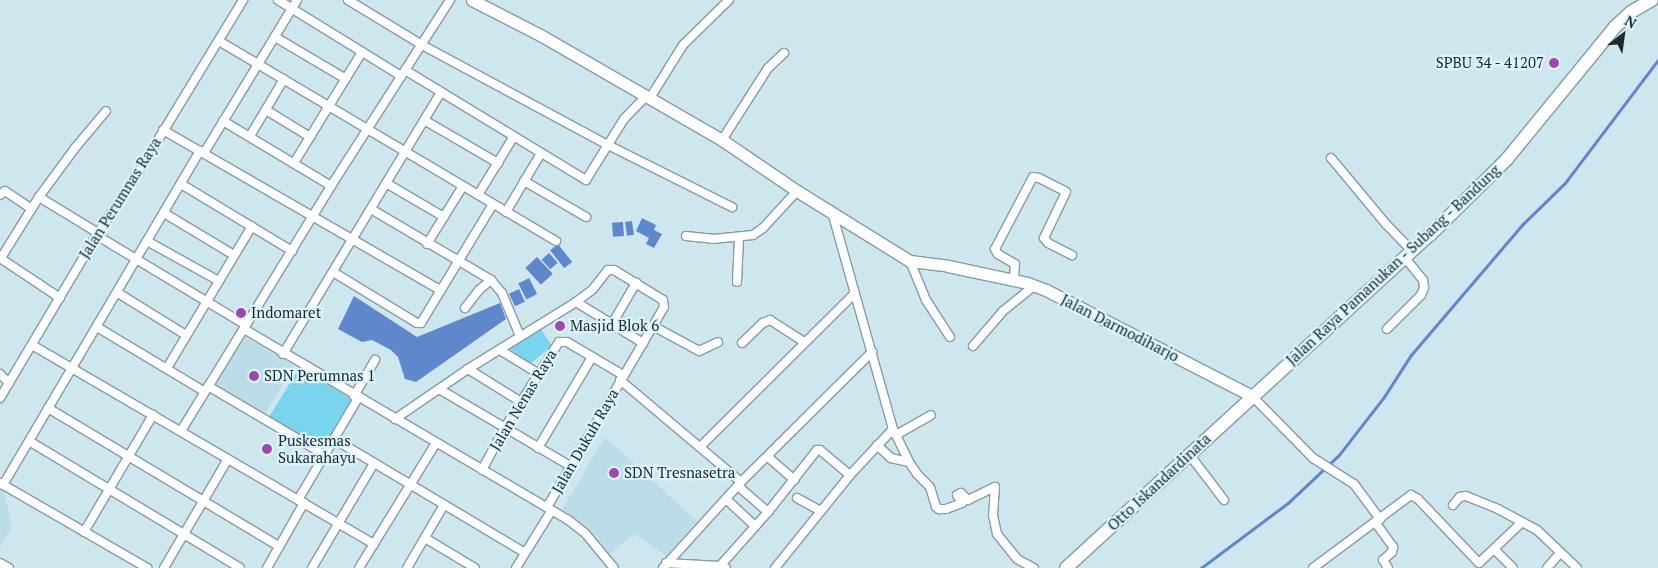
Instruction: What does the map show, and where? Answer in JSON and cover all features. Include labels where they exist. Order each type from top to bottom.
[{"type":"main road","name":"Jalan Raya Pamanukan - Subang - Bandung","points":[[1252,396],[1408,254],[1507,159],[1615,27],[1631,12],[1652,0]]},
{"type":"main road","name":"Otto Iskandardinata","points":[[1066,568],[1252,396]]},
{"type":"street","name":"Jalan Perumnas Raya","points":[[0,398],[97,234],[144,163],[243,0]]},
{"type":"street","points":[[278,0],[362,52],[441,92],[586,180],[624,119],[648,97],[683,45],[729,0]]},
{"type":"street","points":[[147,568],[1,484],[98,327],[181,184],[259,64],[297,0]]},
{"type":"street","points":[[348,0],[422,45],[608,145],[732,207]]},
{"type":"street","points":[[181,431],[331,186],[450,0]]},
{"type":"street","points":[[472,0],[542,36],[722,140],[797,191],[910,261],[926,300],[950,337]]},
{"type":"street","points":[[275,37],[346,79]]},
{"type":"street","points":[[219,40],[556,241]]},
{"type":"street","points":[[294,163],[362,52]]},
{"type":"street","points":[[722,140],[768,68],[784,53]]},
{"type":"street","points":[[250,136],[284,80]]},
{"type":"street","points":[[284,354],[441,92]]},
{"type":"street","points":[[266,110],[310,137]]},
{"type":"street","points":[[60,298],[1,258],[39,197],[75,148],[106,111]]},
{"type":"street","points":[[424,120],[498,163]]},
{"type":"street","points":[[223,121],[331,186]]},
{"type":"street","points":[[163,130],[440,290]]},
{"type":"street","points":[[478,195],[514,136]]},
{"type":"street","points":[[506,212],[541,153]]},
{"type":"street","points":[[1331,158],[1386,224],[1408,254],[1423,280],[1424,288],[1421,295],[1387,328]]},
{"type":"street","points":[[1014,281],[1015,264],[998,254],[996,246],[1033,177],[1039,178],[1066,192],[1044,238],[1048,244],[1072,255]]},
{"type":"street","points":[[524,181],[586,217]]},
{"type":"street","points":[[386,183],[444,217]]},
{"type":"street","points":[[181,184],[292,251]]},
{"type":"street","points":[[428,244],[463,186]]},
{"type":"street","points":[[0,195],[5,191],[32,209]]},
{"type":"street","points":[[686,236],[707,239],[752,236],[760,231],[797,191]]},
{"type":"street","points":[[39,197],[137,260],[206,301],[284,354],[577,526],[614,568]]},
{"type":"street","points":[[333,272],[419,323],[493,204]]},
{"type":"street","points":[[371,209],[491,280],[502,293],[520,336]]},
{"type":"street","points":[[832,212],[894,432],[909,462],[916,474],[927,483],[936,507],[943,510],[962,503],[958,495],[961,493],[968,500],[995,487],[993,515],[997,534],[1017,560],[1034,568]]},
{"type":"street","points":[[164,213],[234,255]]},
{"type":"street","points":[[167,368],[252,226]]},
{"type":"street","points":[[737,282],[739,238]]},
{"type":"street","points":[[147,241],[219,281]]},
{"type":"street","name":"Jalan Darmodiharjo","points":[[910,261],[960,269],[1034,286],[1076,304],[1252,396]]},
{"type":"street","points":[[394,419],[468,369],[576,302],[593,289],[610,269],[636,284],[612,324]]},
{"type":"street","points":[[465,308],[479,290],[491,280]]},
{"type":"street","name":"Jalan Dukuh Raya","points":[[516,568],[549,509],[570,466],[664,307],[665,302],[636,284]]},
{"type":"street","points":[[973,346],[1003,311],[1034,286]]},
{"type":"street","points":[[118,293],[186,335]]},
{"type":"street","points":[[700,447],[804,342],[855,294]]},
{"type":"street","points":[[576,302],[643,343]]},
{"type":"street","points":[[742,343],[763,323],[770,320],[804,342]]},
{"type":"street","points":[[653,326],[699,351],[718,342]]},
{"type":"street","points":[[98,327],[167,368],[325,455]]},
{"type":"street","name":"Jalan Nenas Raya","points":[[482,470],[504,428],[556,345],[563,341],[622,377],[700,447],[768,512]]},
{"type":"street","points":[[32,345],[374,544]]},
{"type":"street","points":[[500,350],[539,374]]},
{"type":"street","points":[[664,565],[726,498],[872,352]]},
{"type":"street","points":[[538,448],[592,357]]},
{"type":"street","points":[[267,568],[375,360]]},
{"type":"street","points":[[468,369],[521,402]]},
{"type":"street","points":[[0,374],[9,383]]},
{"type":"street","points":[[439,389],[570,466]]},
{"type":"street","points":[[1252,396],[1305,451],[1324,467],[1354,484],[1393,547],[1392,552],[1383,560],[1388,568]]},
{"type":"street","points":[[48,408],[279,546]]},
{"type":"street","points":[[84,532],[153,415]]},
{"type":"street","points":[[775,568],[820,511],[877,445],[894,432],[932,415]]},
{"type":"street","points":[[334,440],[525,553]]},
{"type":"street","points":[[29,441],[240,568]]},
{"type":"street","points":[[359,568],[436,442]]},
{"type":"street","points":[[877,445],[891,458],[909,462]]},
{"type":"street","points":[[664,565],[723,567],[819,449],[850,475]]},
{"type":"street","points":[[1189,454],[1224,500]]},
{"type":"street","points":[[768,457],[794,480]]},
{"type":"street","points":[[164,568],[228,459]]},
{"type":"street","points":[[312,568],[374,463]]},
{"type":"street","points":[[1313,568],[1323,565],[1409,495],[1413,495],[1478,563],[1482,562],[1495,550],[1522,522]]},
{"type":"street","points":[[1453,505],[1460,497],[1466,496],[1538,530],[1577,568]]},
{"type":"street","points":[[726,498],[755,526]]},
{"type":"street","points":[[797,498],[820,511]]},
{"type":"street","points":[[407,568],[444,505]]},
{"type":"street","points":[[425,538],[476,568]]},
{"type":"street","points":[[1495,550],[1513,568]]},
{"type":"street","points":[[1547,568],[1560,553]]},
{"type":"street","points":[[0,563],[9,568]]},
{"type":"shaded area","points":[[642,218],[656,225],[654,230],[662,234],[654,248],[646,244],[649,238],[636,231]]},
{"type":"shaded area","points":[[632,221],[634,235],[627,236],[625,222]]},
{"type":"shaded area","points":[[623,222],[624,236],[613,237],[612,223]]},
{"type":"shaded area","points":[[558,244],[572,262],[564,268],[550,250]]},
{"type":"shaded area","points":[[549,253],[558,263],[550,269],[542,260]]},
{"type":"shaded area","points":[[537,257],[553,274],[541,285],[525,268]]},
{"type":"shaded area","points":[[529,278],[537,294],[526,299],[518,283]]},
{"type":"shaded area","points":[[519,289],[525,302],[515,306],[509,294]]},
{"type":"shaded area","points":[[354,296],[417,337],[500,303],[506,319],[416,382],[405,379],[398,357],[391,350],[372,340],[362,342],[338,329]]},
{"type":"shaded area","points":[[541,329],[552,346],[530,364],[510,349]]},
{"type":"shaded area","name":"SDN Perumnas 1","points":[[244,336],[294,366],[264,415],[215,385]]},
{"type":"shaded area","points":[[300,367],[355,401],[323,452],[268,418]]},
{"type":"shaded area","name":"SDN Tresnasetra","points":[[605,437],[697,521],[666,556],[634,534],[610,554],[589,528],[562,510]]},
{"type":"shaded area","points":[[0,488],[4,490],[12,527],[0,547]]},
{"type":"waterway","points":[[1201,568],[1288,503],[1339,455],[1384,397],[1411,355],[1522,225],[1565,183],[1658,60]]},
{"type":"place","name":"SPBU 34 - 41207","points":[[1554,63]]},
{"type":"place","name":"Indomaret","points":[[241,313]]},
{"type":"place","name":"Masjid Blok 6","points":[[560,326]]},
{"type":"place","name":"SDN Perumnas 1","points":[[254,376]]},
{"type":"place","name":"Puskesmas Sukarahayu","points":[[267,449]]},
{"type":"place","name":"SDN Tresnasetra","points":[[614,473]]}]
